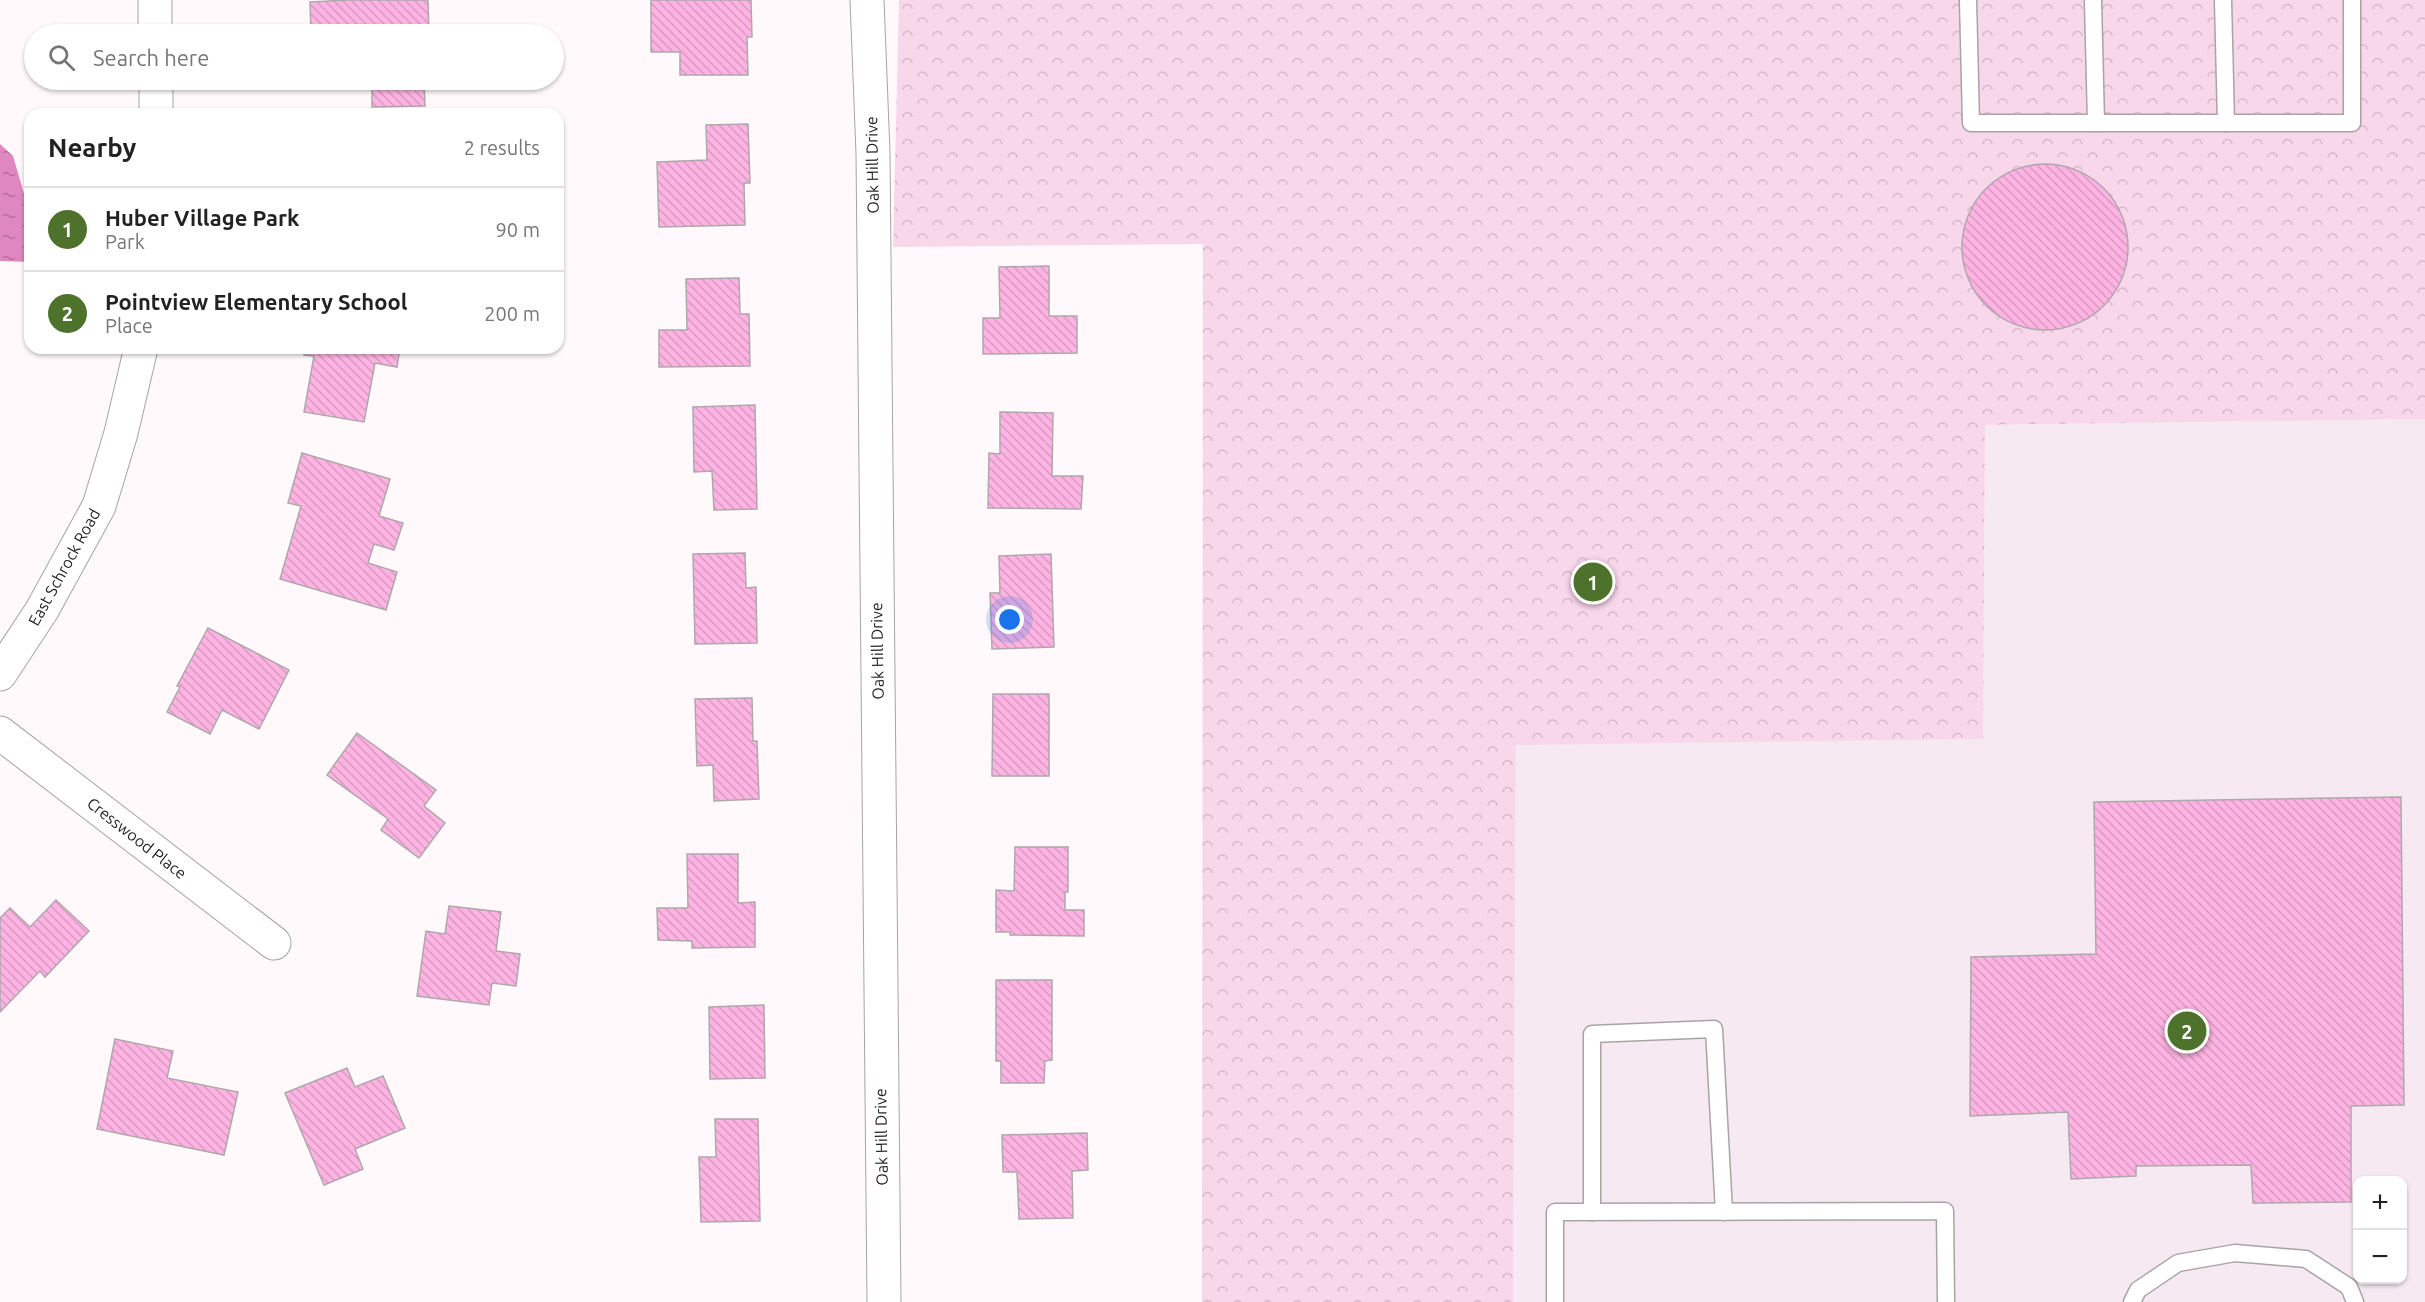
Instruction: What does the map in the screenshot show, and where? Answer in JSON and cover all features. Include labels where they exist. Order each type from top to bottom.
[{"type":"street","points":[[155,0],[155,24]]},
{"type":"street","name":"Oak Hill Drive","points":[[867,0],[873,153],[884,1302]]},
{"type":"street","points":[[156,90],[156,108]]},
{"type":"street","name":"East Schrock Road","points":[[0,674],[42,610],[99,506],[121,433],[140,354]]},
{"type":"street","name":"Cresswood Place","points":[[0,733],[274,943]]},
{"type":"lane","points":[[1968,0],[1971,123],[2352,123],[2352,0]]},
{"type":"lane","points":[[2093,0],[2096,123]]},
{"type":"lane","points":[[2223,0],[2226,123]]},
{"type":"lane","points":[[1592,1212],[1592,1034],[1714,1029],[1724,1212]]},
{"type":"lane","points":[[1555,1302],[1555,1212],[1945,1211],[1946,1302]]},
{"type":"lane","points":[[2132,1302],[2138,1290],[2178,1263],[2235,1253],[2306,1259],[2349,1287],[2355,1302]]},
{"type":"shaded area","points":[[2425,419],[2425,1302],[1513,1302],[1516,744],[1983,739],[1985,425]]},
{"type":"green space","points":[[899,0],[2425,0],[2425,419],[1985,425],[1983,739],[1516,745],[1513,1302],[1202,1302],[1203,244],[893,247]]},
{"type":"water","points":[[0,144],[13,156],[24,194],[24,262],[0,261]]},
{"type":"building","points":[[428,0],[429,24],[311,24],[310,2]]},
{"type":"building","points":[[651,0],[751,0],[752,37],[747,37],[748,75],[680,75],[680,52],[651,52]]},
{"type":"building","points":[[372,90],[424,90],[425,106],[372,107]]},
{"type":"building","points":[[748,124],[750,183],[744,183],[745,225],[659,227],[657,162],[707,160],[706,125]]},
{"type":"building","points":[[2045,164],[2061,165],[2077,170],[2104,188],[2122,215],[2127,231],[2127,263],[2122,279],[2104,306],[2077,324],[2061,329],[2045,330],[2029,329],[2013,324],[1986,306],[1968,279],[1963,263],[1962,247],[1963,231],[1968,215],[1986,188],[2013,170],[2029,165]]},
{"type":"building","points":[[1049,266],[1049,316],[1077,316],[1077,353],[983,354],[983,318],[1000,318],[999,267]]},
{"type":"building","points":[[739,278],[740,314],[749,314],[750,366],[659,367],[659,330],[687,330],[686,279]]},
{"type":"building","points":[[399,354],[397,367],[375,363],[364,422],[304,412],[314,356],[304,355]]},
{"type":"building","points":[[755,405],[757,509],[714,510],[712,471],[694,472],[693,407]]},
{"type":"building","points":[[1000,412],[1053,413],[1052,476],[1083,476],[1081,509],[988,508],[989,453],[1000,454]]},
{"type":"building","points":[[302,453],[390,479],[379,516],[403,523],[394,550],[374,544],[368,563],[397,572],[386,610],[280,579],[301,506],[288,503]]},
{"type":"building","points":[[745,553],[746,588],[756,587],[757,643],[695,644],[693,554]]},
{"type":"building","points":[[1051,554],[1054,647],[992,649],[990,593],[1000,593],[999,556]]},
{"type":"building","points":[[208,628],[289,670],[259,729],[222,710],[210,734],[167,712],[180,687],[177,686]]},
{"type":"building","points":[[993,694],[1049,694],[1049,776],[992,776]]},
{"type":"building","points":[[752,698],[753,741],[757,741],[759,799],[714,801],[713,765],[697,766],[695,699]]},
{"type":"building","points":[[357,733],[436,790],[424,806],[445,823],[419,858],[381,830],[388,819],[327,775]]},
{"type":"building","points":[[2401,797],[2404,1105],[2351,1106],[2351,1202],[2253,1203],[2251,1165],[2136,1166],[2136,1176],[2071,1179],[2068,1112],[1970,1116],[1971,957],[2096,954],[2094,802]]},
{"type":"building","points":[[1015,847],[1068,847],[1068,892],[1065,892],[1065,910],[1084,910],[1084,936],[1010,935],[1010,932],[996,932],[996,890],[1014,891]]},
{"type":"building","points":[[687,854],[738,854],[738,903],[755,902],[755,947],[692,948],[692,941],[658,940],[657,908],[688,908]]},
{"type":"building","points":[[56,900],[89,931],[45,977],[40,971],[0,1012],[0,918],[10,908],[30,927]]},
{"type":"building","points":[[449,906],[501,912],[496,951],[520,954],[516,986],[492,983],[489,1005],[417,996],[426,931],[445,934]]},
{"type":"building","points":[[996,980],[1052,980],[1052,1060],[1045,1061],[1044,1083],[1001,1083],[1001,1061],[996,1061]]},
{"type":"building","points":[[764,1005],[765,1078],[710,1079],[709,1007]]},
{"type":"building","points":[[115,1039],[173,1051],[167,1078],[238,1092],[224,1155],[97,1129]]},
{"type":"building","points":[[347,1068],[355,1087],[383,1076],[405,1128],[355,1149],[363,1169],[324,1185],[285,1093]]},
{"type":"building","points":[[715,1119],[758,1119],[760,1221],[701,1222],[699,1157],[716,1157]]},
{"type":"building","points":[[1087,1133],[1088,1170],[1072,1171],[1073,1218],[1019,1219],[1017,1172],[1003,1172],[1002,1135]]},
{"type":"place","name":"Huber Village Park","points":[[1593,582]]},
{"type":"place","name":"Pointview Elementary School","points":[[2187,1031]]}]
